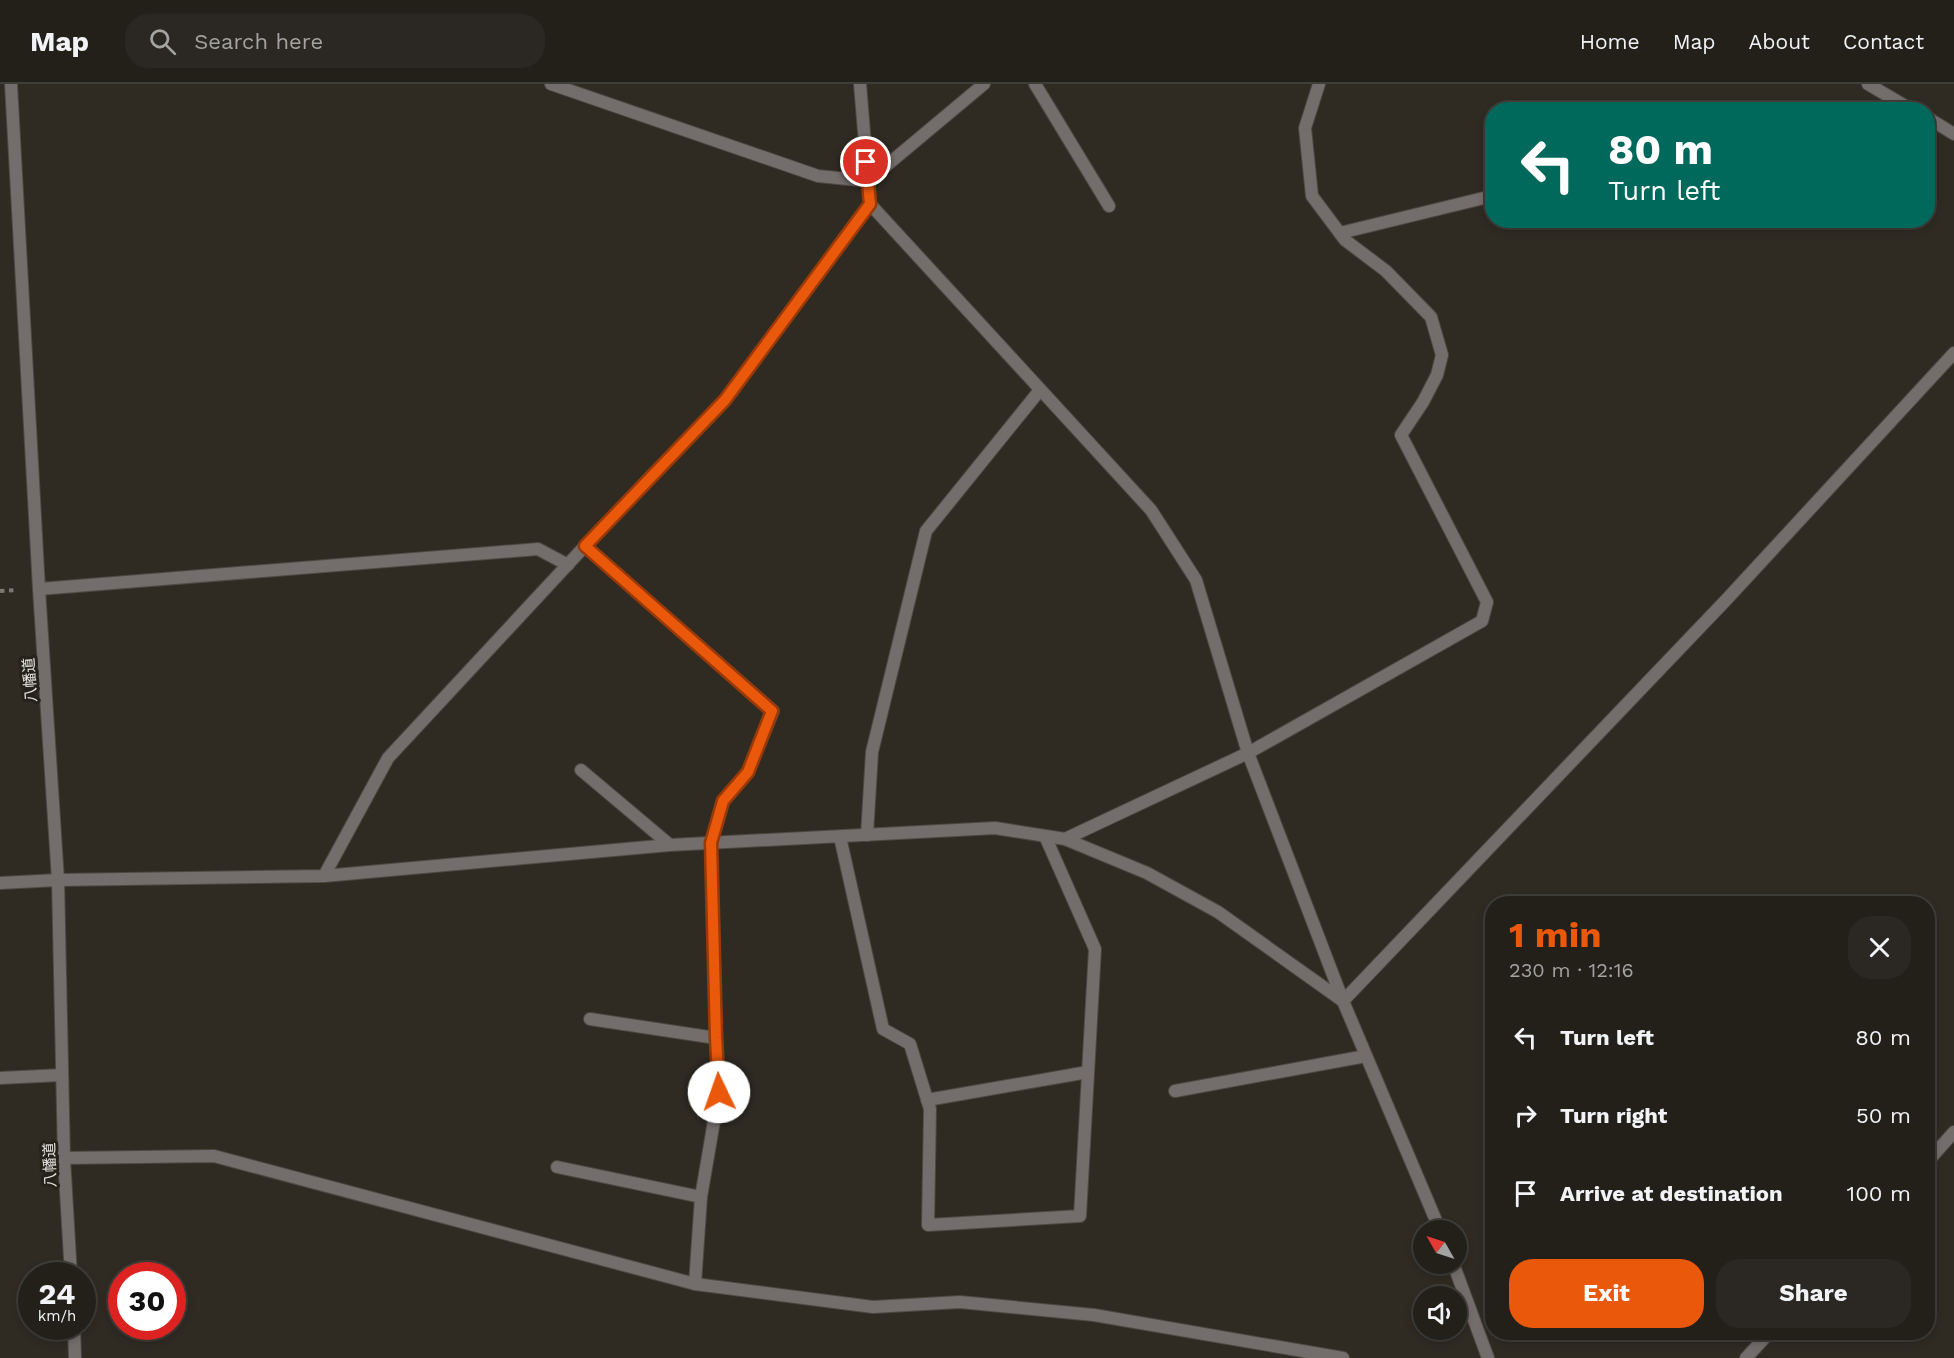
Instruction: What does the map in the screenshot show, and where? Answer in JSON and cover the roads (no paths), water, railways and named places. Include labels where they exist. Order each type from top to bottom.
[{"type":"street","name":"八幡道","points":[[11,84],[39,589],[58,880],[64,1158],[70,1262]]},
{"type":"street","points":[[551,84],[819,176],[868,181],[984,84]]},
{"type":"street","points":[[860,84],[870,204],[1150,510],[1196,580],[1248,753],[1343,1001],[1436,1220]]},
{"type":"street","points":[[1035,84],[1109,206]]},
{"type":"street","points":[[1065,839],[1248,753],[1482,621],[1487,602],[1401,435],[1424,402],[1437,375],[1442,355],[1431,317],[1386,271],[1345,240],[1312,196],[1305,128],[1319,84]]},
{"type":"street","points":[[1868,84],[1898,102]]},
{"type":"street","points":[[1935,122],[1954,134]]},
{"type":"street","points":[[1340,233],[1485,198]]},
{"type":"street","points":[[324,876],[388,758],[585,546],[725,400],[870,204]]},
{"type":"street","points":[[1343,1001],[1727,599],[1954,353]]},
{"type":"street","points":[[867,835],[872,752],[926,531],[1040,390]]},
{"type":"street","points":[[585,546],[772,711],[748,772],[723,801],[711,843],[719,1092],[701,1197],[695,1284]]},
{"type":"street","points":[[39,589],[538,549],[568,565]]},
{"type":"street","points":[[581,770],[670,845]]},
{"type":"street","points":[[0,883],[324,876],[670,845],[995,828],[1065,839],[1147,873],[1218,912],[1343,1001]]},
{"type":"street","points":[[840,837],[883,1029],[909,1044],[930,1109],[928,1225],[1080,1216],[1095,949],[1045,836]]},
{"type":"street","points":[[590,1019],[716,1038]]},
{"type":"street","points":[[1175,1091],[1366,1056]]},
{"type":"street","points":[[927,1100],[1088,1072]]},
{"type":"street","points":[[0,1078],[62,1075]]},
{"type":"street","points":[[1935,1153],[1954,1132]]},
{"type":"street","points":[[64,1158],[214,1156],[695,1284],[873,1307],[960,1302],[1094,1315],[1343,1358]]},
{"type":"street","points":[[557,1167],[701,1197]]},
{"type":"street","points":[[1457,1274],[1488,1358]]},
{"type":"street","points":[[74,1340],[75,1358]]},
{"type":"street","points":[[1746,1358],[1763,1340]]}]
